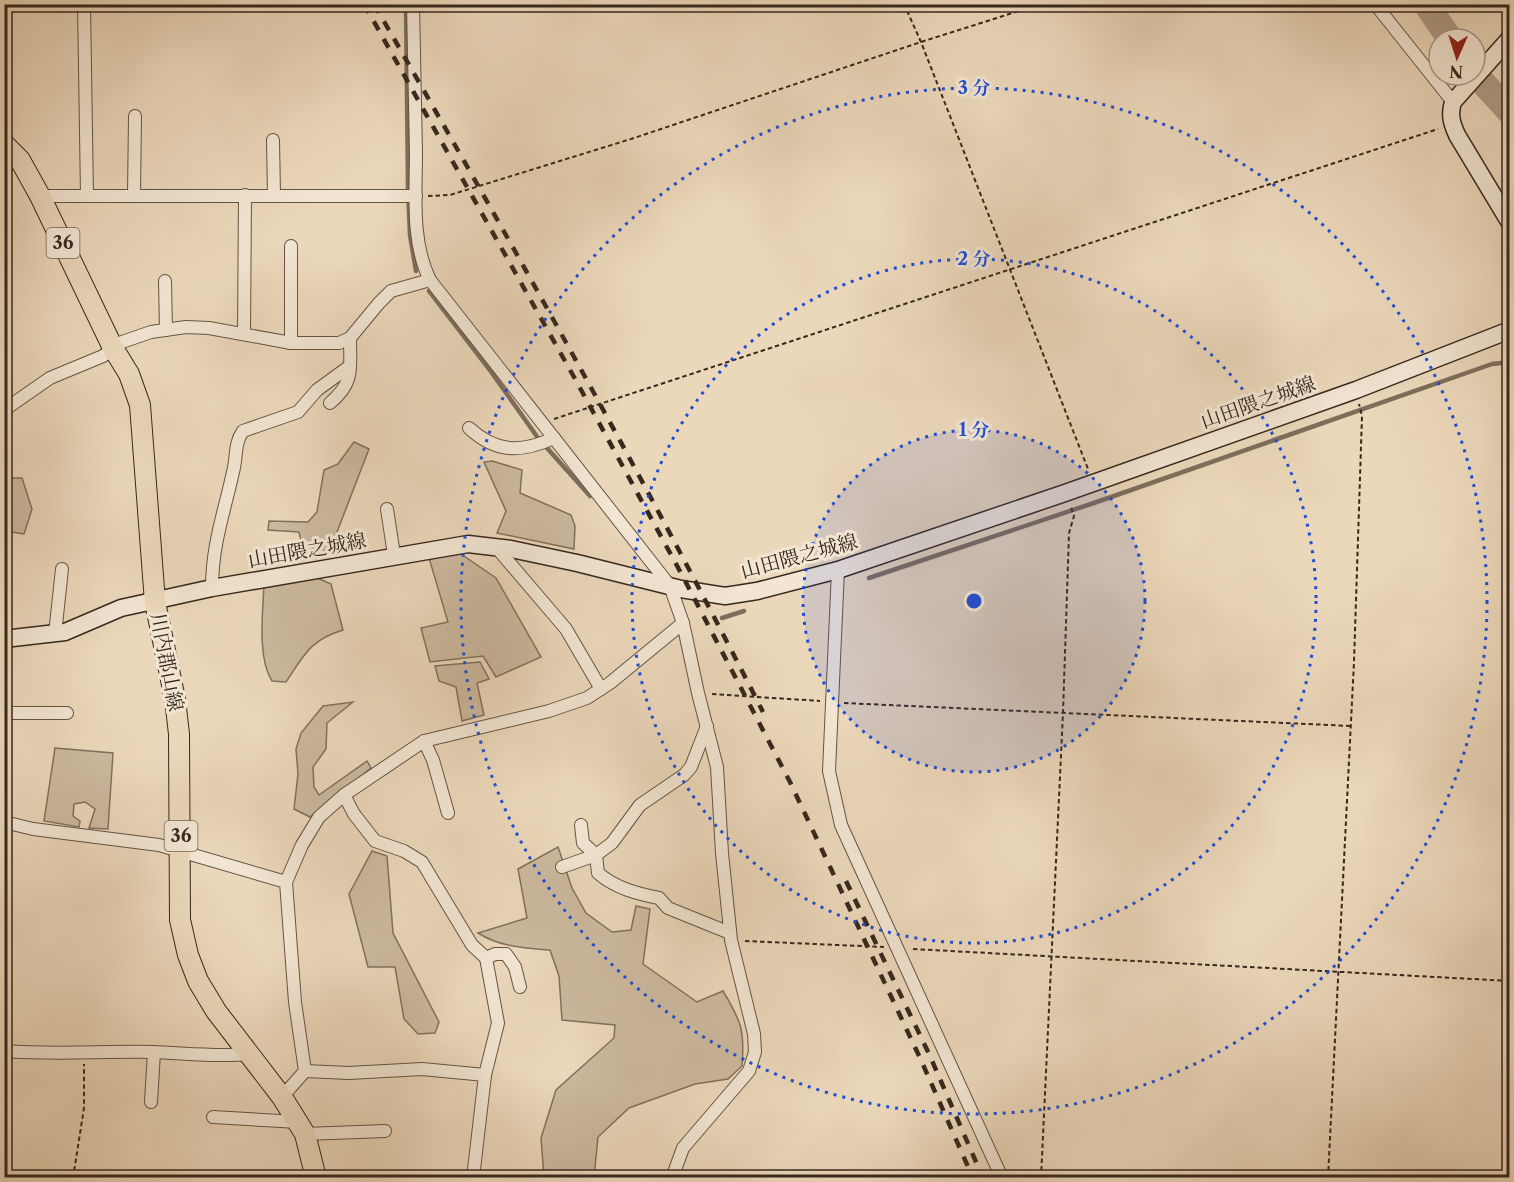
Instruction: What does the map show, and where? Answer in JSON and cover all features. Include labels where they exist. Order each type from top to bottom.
[{"type":"main road","points":[[1509,38],[1455,100],[1450,110],[1452,124],[1509,223]]},
{"type":"main road","name":"川内郡山線","points":[[4,144],[20,160],[40,196],[112,348],[129,374],[140,405],[155,602],[175,699],[179,734],[180,920],[188,955],[198,981],[216,1011],[282,1097],[301,1128],[316,1178]]},
{"type":"main road","name":"山田隈之城線","points":[[4,639],[65,632],[121,608],[212,588],[468,544],[577,563],[670,586],[725,596],[758,591],[838,570],[1094,482],[1356,390],[1509,330]]},
{"type":"street","points":[[84,4],[87,196]]},
{"type":"street","points":[[413,4],[411,196],[423,266],[430,280],[542,423],[546,442],[670,586],[683,623],[717,766],[730,936],[754,1034],[755,1052],[748,1071],[683,1148],[672,1178]]},
{"type":"street","points":[[1375,4],[1455,100]]},
{"type":"street","points":[[134,195],[135,116]]},
{"type":"street","points":[[273,140],[274,195]]},
{"type":"street","points":[[244,334],[245,195]]},
{"type":"street","points":[[40,196],[411,196]]},
{"type":"street","points":[[291,246],[291,343]]},
{"type":"street","points":[[4,410],[50,378],[103,356],[122,342],[151,332],[186,327],[209,328],[291,343],[339,343],[350,338],[391,291],[430,280]]},
{"type":"street","points":[[165,281],[166,330]]},
{"type":"street","points":[[330,403],[341,394],[348,383],[350,338]]},
{"type":"street","points":[[212,588],[218,529],[234,470],[238,438],[243,432],[298,412],[317,390],[350,366]]},
{"type":"street","points":[[469,428],[482,440],[496,447],[532,448],[546,442]]},
{"type":"street","points":[[387,508],[394,555]]},
{"type":"street","points":[[496,548],[566,629],[601,690]]},
{"type":"street","points":[[55,634],[62,569]]},
{"type":"street","points":[[838,570],[829,771],[841,825],[1002,1178]]},
{"type":"street","points":[[282,1097],[304,1071],[295,1002],[286,882],[302,845],[319,817],[344,795],[424,741],[549,711],[587,699],[683,623]]},
{"type":"street","points":[[4,712],[67,712]]},
{"type":"street","points":[[562,867],[596,855],[612,843],[640,805],[684,775],[691,767],[707,726]]},
{"type":"street","points":[[424,741],[433,760],[448,813]]},
{"type":"street","points":[[344,795],[354,814],[375,841],[404,851],[422,862],[472,945],[486,958],[498,1023],[485,1075],[473,1178]]},
{"type":"street","points":[[4,822],[159,845],[286,882]]},
{"type":"street","points":[[581,825],[583,843],[596,855],[598,873],[603,878],[636,894],[660,898],[668,908],[730,936]]},
{"type":"street","points":[[486,958],[495,954],[506,954],[515,967],[520,987]]},
{"type":"street","points":[[4,1051],[154,1052],[224,1056],[249,1054]]},
{"type":"street","points":[[151,1102],[154,1052]]},
{"type":"street","points":[[304,1071],[349,1073],[422,1069],[485,1075]]},
{"type":"street","points":[[213,1117],[301,1128],[385,1131]]},
{"type":"path","points":[[904,4],[1094,482]]},
{"type":"path","points":[[411,196],[450,195],[631,139],[1041,4]]},
{"type":"path","points":[[542,423],[1452,124]]},
{"type":"path","points":[[1328,1178],[1350,726],[1362,416],[1359,405]]},
{"type":"path","points":[[1041,1178],[1064,713],[1070,533],[1074,516],[1071,507]]},
{"type":"path","points":[[698,693],[831,702],[1350,726]]},
{"type":"path","points":[[730,936],[1051,957],[1509,981]]},
{"type":"path","points":[[73,1178],[84,1108],[84,1052]]},
{"type":"shaded area","points":[[354,442],[369,449],[332,545],[318,556],[314,549],[302,545],[299,532],[268,530],[269,521],[308,522],[317,512],[324,470],[338,464]]},
{"type":"shaded area","points":[[492,461],[522,470],[520,493],[571,515],[575,526],[574,549],[497,533],[506,511],[484,462]]},
{"type":"shaded area","points":[[22,478],[32,509],[24,534],[5,531],[5,480]]},
{"type":"shaded area","points":[[461,554],[496,578],[541,657],[496,677],[483,656],[430,662],[421,628],[448,622],[429,558]]},
{"type":"shaded area","points":[[313,576],[331,584],[343,630],[315,644],[303,656],[286,682],[272,681],[264,660],[262,620],[264,583]]},
{"type":"shaded area","points":[[480,662],[489,679],[477,683],[484,715],[462,721],[456,687],[439,681],[435,666]]},
{"type":"shaded area","points":[[353,702],[327,723],[326,749],[313,767],[314,787],[319,795],[367,761],[371,768],[310,817],[294,809],[298,774],[296,749],[301,733],[323,706]]},
{"type":"shaded area","points":[[55,748],[113,753],[108,829],[89,828],[95,809],[85,802],[74,804],[73,816],[80,821],[79,827],[44,821]]},
{"type":"shaded area","points":[[558,847],[572,888],[586,913],[612,932],[631,930],[636,906],[650,909],[643,964],[697,1002],[723,991],[738,1018],[743,1043],[742,1066],[728,1079],[695,1084],[629,1108],[598,1137],[594,1177],[544,1177],[541,1138],[556,1090],[614,1038],[615,1025],[562,1020],[559,976],[550,950],[504,944],[478,933],[527,918],[518,869]]},
{"type":"shaded area","points":[[372,851],[387,856],[393,933],[439,1022],[435,1033],[418,1034],[404,1019],[395,967],[368,967],[349,894]]},
{"type":"waterway","points":[[406,4],[408,188],[410,235],[416,271]]},
{"type":"waterway","points":[[1426,4],[1442,27]]},
{"type":"waterway","points":[[1487,87],[1510,112]]},
{"type":"waterway","points":[[429,291],[538,438],[590,496]]},
{"type":"waterway","points":[[869,578],[1091,504],[1492,364],[1501,363],[1510,367]]},
{"type":"waterway","points":[[722,618],[744,611]]},
{"type":"railway","points":[[364,4],[574,377],[681,573],[790,782],[921,1060],[973,1178]]},
{"type":"railway","points":[[374,4],[573,356],[670,533],[763,712]]},
{"type":"railway","points":[[846,881],[930,1056],[983,1178]]}]
